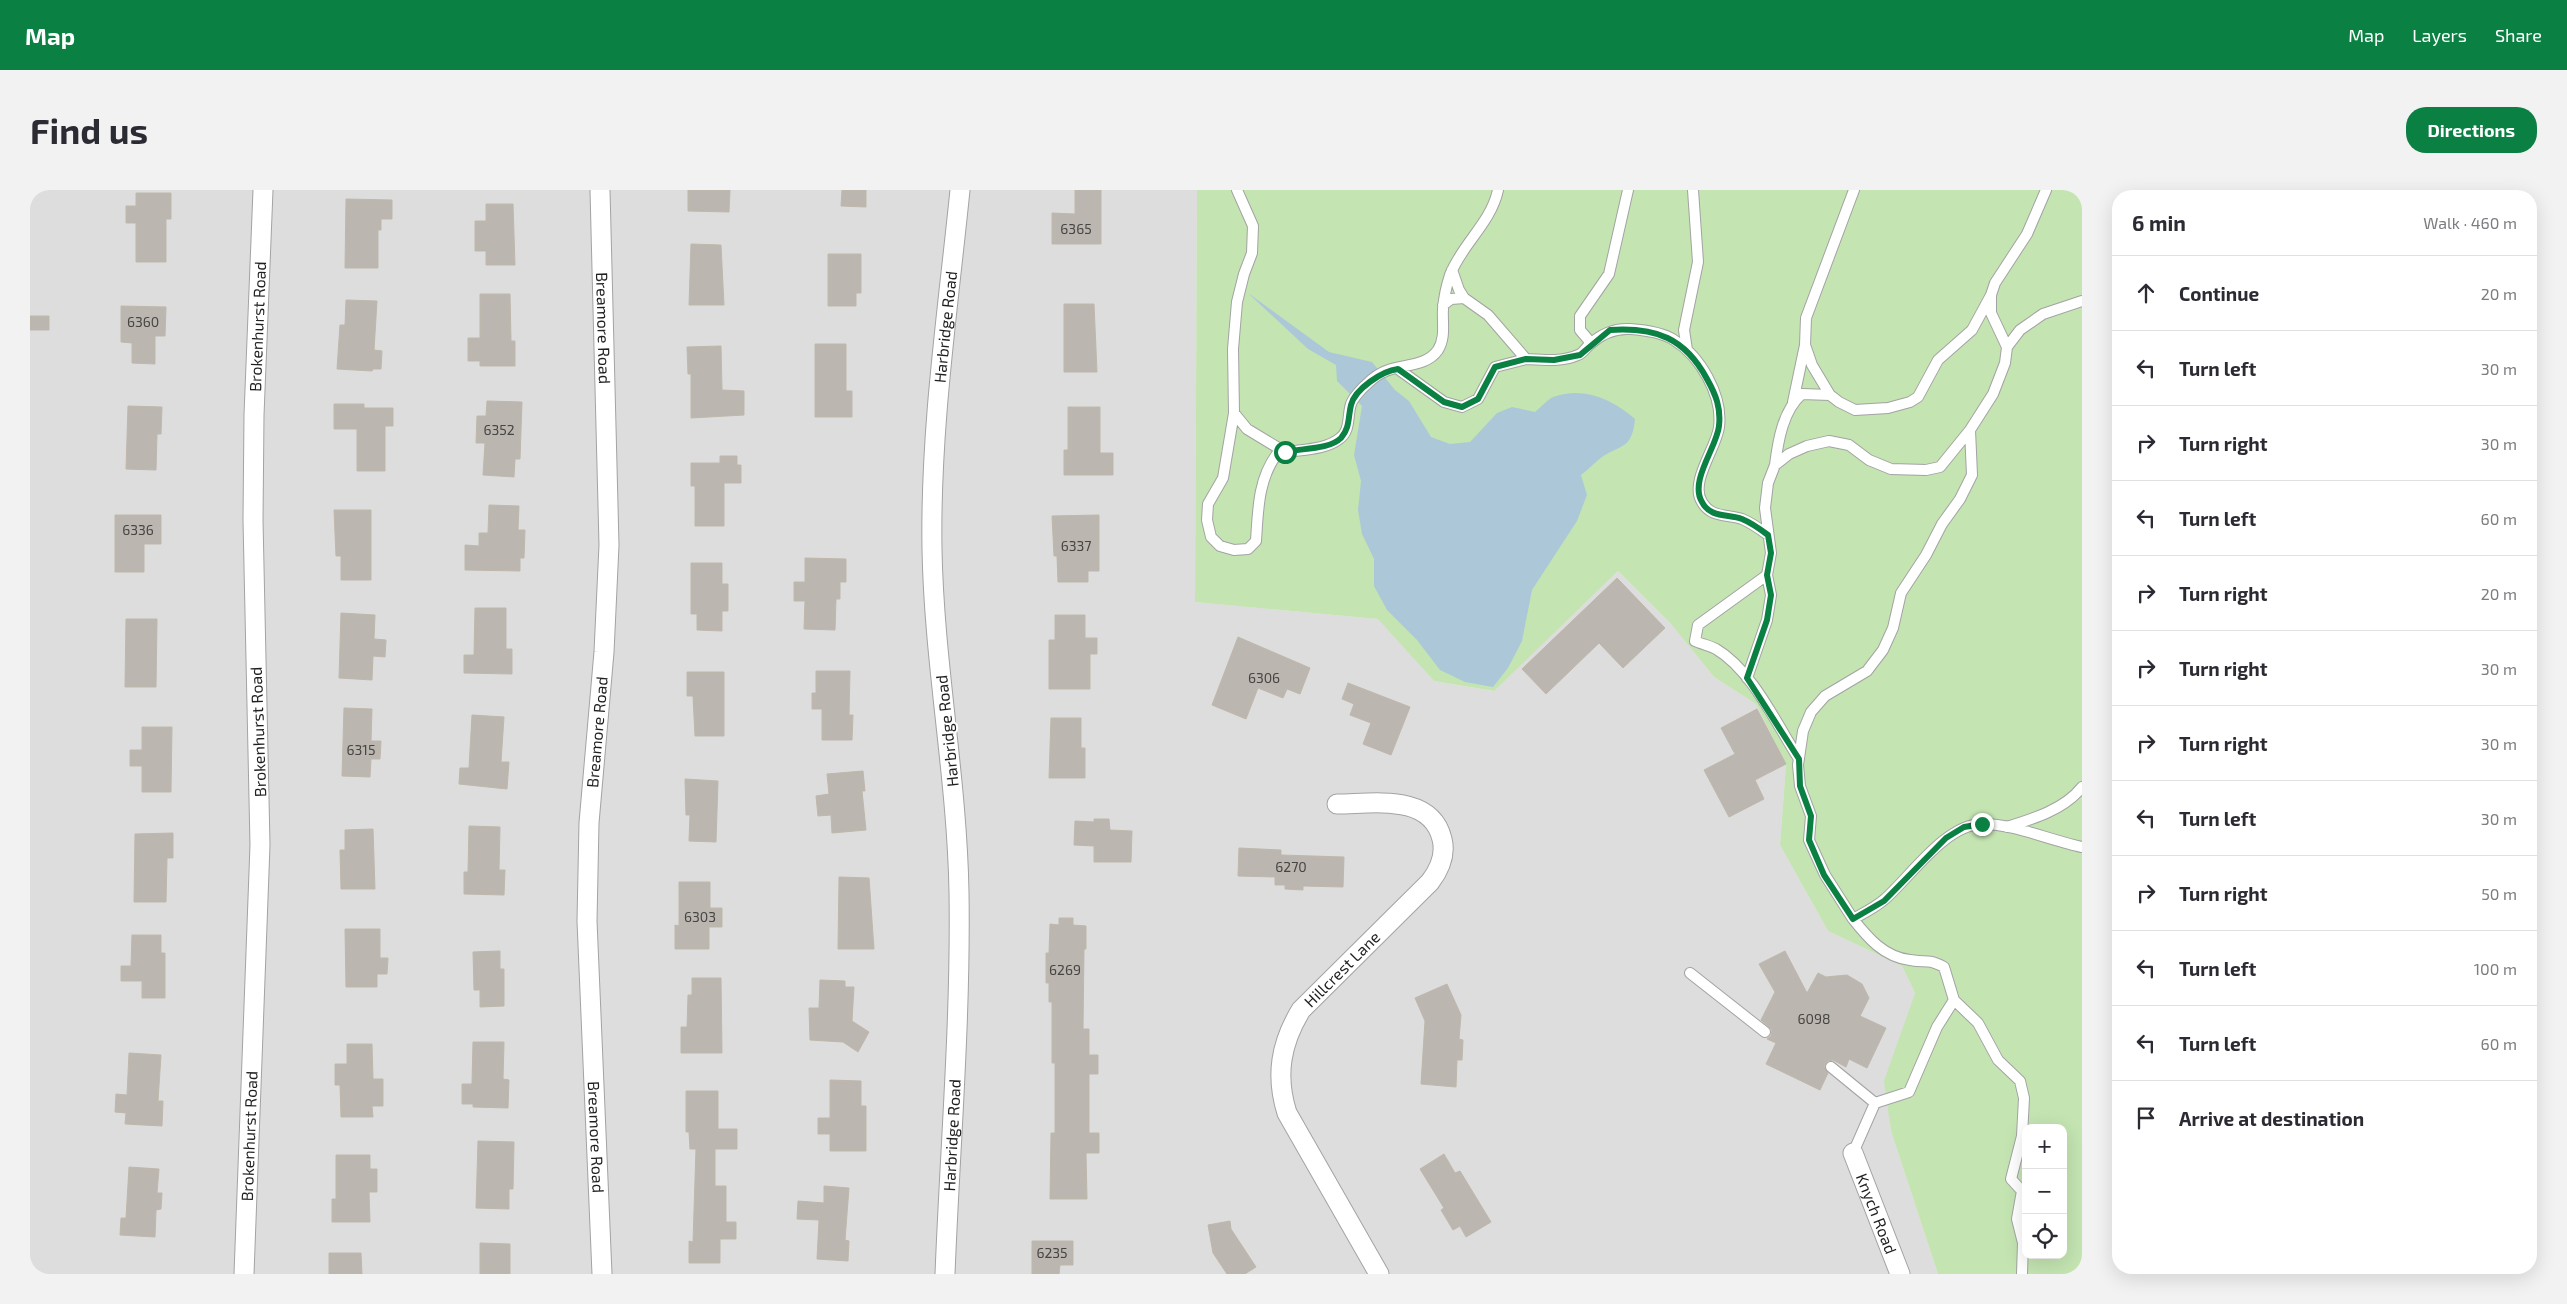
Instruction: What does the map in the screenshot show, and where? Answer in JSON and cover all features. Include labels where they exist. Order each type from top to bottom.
[{"type":"street","name":"Brokenhurst Road","points":[[244,1274],[260,854],[254,444],[263,190]]},
{"type":"street","name":"Breamore Road","points":[[600,190],[609,545],[605,634],[589,823],[587,921],[602,1274]]},
{"type":"street","name":"Harbridge Road","points":[[945,1274],[958,1002],[958,888],[952,766],[934,601],[932,486],[960,190]]},
{"type":"street","name":"Hillcrest Lane","points":[[1338,804],[1399,803],[1416,808],[1436,824],[1444,849],[1440,866],[1430,882],[1301,1010],[1288,1034],[1281,1059],[1281,1086],[1287,1113],[1379,1274]]},
{"type":"street","name":"Knych Road","points":[[1853,1154],[1900,1274]]},
{"type":"lane","points":[[1237,190],[1252,226],[1252,253],[1244,274],[1237,302],[1233,349],[1234,413],[1223,478],[1208,504],[1207,520],[1211,538],[1220,546],[1234,550],[1248,548],[1256,541],[1262,483],[1269,465],[1277,454],[1327,445],[1340,439],[1348,426],[1351,403],[1367,384],[1386,371],[1426,360],[1438,350],[1443,334],[1445,291],[1452,270],[1465,245],[1483,224],[1496,200],[1498,190]]},
{"type":"lane","points":[[1591,343],[1580,330],[1580,316],[1609,274],[1628,190]]},
{"type":"lane","points":[[1687,350],[1684,330],[1698,262],[1693,190]]},
{"type":"lane","points":[[1747,678],[1767,620],[1771,595],[1767,575],[1771,553],[1765,508],[1768,483],[1775,465],[1785,420],[1793,402],[1805,345],[1806,318],[1854,190]]},
{"type":"lane","points":[[1805,345],[1812,366],[1830,395],[1855,410],[1888,408],[1910,402],[1918,397],[1938,360],[1972,330],[1995,283],[2027,234],[2046,190]]},
{"type":"lane","points":[[1452,270],[1464,298],[1488,315],[1526,359]]},
{"type":"lane","points":[[1991,294],[1991,312],[2007,348]]},
{"type":"lane","points":[[1443,305],[1451,299],[1464,298]]},
{"type":"lane","points":[[1775,465],[1798,450],[1829,441],[1849,446],[1869,460],[1891,469],[1926,470],[1940,467],[1970,430],[1993,394],[2005,363],[2007,348],[2020,330],[2043,314],[2082,300]]},
{"type":"lane","points":[[1398,369],[1444,402],[1462,407],[1478,399],[1495,367],[1526,359],[1554,360],[1580,355],[1591,343],[1610,330],[1648,331],[1672,339],[1687,350],[1701,368],[1716,394],[1720,410],[1719,428],[1699,486],[1701,502],[1712,513],[1742,519],[1768,535]]},
{"type":"lane","points":[[1793,402],[1802,394],[1830,395]]},
{"type":"lane","points":[[1234,413],[1247,429],[1285,452]]},
{"type":"lane","points":[[1970,430],[1972,475],[1960,499],[1942,524],[1926,555],[1901,593],[1893,628],[1883,650],[1867,671],[1825,696],[1811,712],[1803,731],[1799,759],[1800,786],[1811,816],[1809,840],[1824,875],[1853,919],[1871,942],[1888,953],[1910,960],[1929,960],[1944,967],[1954,1000],[1978,1023],[1998,1060],[2020,1081],[2024,1098],[2022,1136],[2012,1179],[2022,1191],[2017,1219],[2023,1243],[2022,1274]]},
{"type":"lane","points":[[1767,575],[1698,625],[1695,641],[1716,649],[1736,665],[1747,678],[1799,759]]},
{"type":"lane","points":[[2007,827],[2057,808],[2082,787]]},
{"type":"lane","points":[[1853,919],[1884,901],[1946,838],[1964,827],[1982,824],[2007,827],[2082,847]]},
{"type":"lane","points":[[1690,973],[1765,1032]]},
{"type":"lane","points":[[1853,1154],[1875,1103],[1909,1092],[1937,1027],[1954,1000]]},
{"type":"lane","points":[[1831,1068],[1875,1103]]},
{"type":"shaded area","points":[[30,190],[1197,190],[1195,602],[1379,619],[1434,681],[1493,691],[1618,571],[1671,624],[1714,677],[1756,704],[1786,764],[1780,845],[1828,931],[1902,966],[1915,993],[1885,1081],[1891,1131],[1938,1274],[30,1274]]},
{"type":"green space","points":[[1197,190],[2082,190],[2082,1274],[1938,1274],[1891,1131],[1884,1081],[1915,993],[1902,966],[1828,931],[1780,845],[1786,764],[1756,704],[1714,677],[1671,624],[1618,571],[1494,691],[1434,681],[1378,619],[1195,602]]},
{"type":"water","points":[[1248,293],[1329,352],[1372,362],[1395,390],[1409,401],[1431,437],[1450,444],[1470,442],[1497,413],[1512,407],[1535,412],[1551,398],[1564,394],[1576,393],[1597,396],[1617,406],[1635,419],[1634,429],[1629,441],[1602,457],[1581,475],[1587,495],[1577,521],[1532,590],[1522,641],[1508,668],[1493,687],[1465,682],[1440,670],[1417,640],[1387,610],[1374,586],[1374,559],[1362,534],[1358,510],[1361,481],[1354,455],[1362,406],[1337,381],[1336,365],[1308,349]]},
{"type":"building","points":[[688,190],[730,190],[729,212],[688,211]]},
{"type":"building","points":[[842,190],[866,190],[866,207],[841,206]]},
{"type":"building","points":[[1075,190],[1101,190],[1101,244],[1052,244],[1052,213],[1075,214]]},
{"type":"building","points":[[136,193],[171,193],[171,219],[166,219],[166,262],[136,262],[136,223],[126,223],[126,206],[136,206]]},
{"type":"building","points":[[346,199],[392,200],[392,219],[381,219],[381,230],[378,230],[378,268],[345,268]]},
{"type":"building","points":[[486,204],[513,204],[515,265],[486,265],[486,251],[475,251],[475,221],[486,221]]},
{"type":"building","points":[[691,244],[721,245],[724,305],[689,305]]},
{"type":"building","points":[[828,254],[861,254],[861,293],[856,293],[856,306],[828,306]]},
{"type":"building","points":[[480,294],[510,294],[511,341],[515,341],[515,366],[480,366],[480,361],[468,361],[468,338],[480,338]]},
{"type":"building","points":[[346,300],[377,301],[374,350],[382,351],[381,369],[373,369],[372,371],[337,369],[340,325],[345,325]]},
{"type":"building","points":[[1064,304],[1094,304],[1097,372],[1064,372]]},
{"type":"building","points":[[121,306],[166,307],[165,336],[155,336],[155,364],[132,363],[132,343],[121,342]]},
{"type":"building","points":[[30,316],[49,316],[49,330],[30,330]]},
{"type":"building","points":[[815,344],[846,344],[846,391],[852,391],[852,417],[815,417]]},
{"type":"building","points":[[721,346],[722,390],[744,391],[744,415],[691,418],[691,374],[688,374],[687,347]]},
{"type":"building","points":[[487,401],[522,402],[520,459],[515,459],[514,477],[483,475],[485,443],[476,443],[477,416],[486,416]]},
{"type":"building","points":[[334,404],[364,404],[364,408],[393,408],[393,426],[385,426],[385,471],[357,471],[357,429],[334,429]]},
{"type":"building","points":[[128,406],[162,407],[161,434],[157,434],[156,470],[126,469]]},
{"type":"building","points":[[1068,407],[1100,407],[1100,453],[1113,453],[1113,475],[1064,475],[1064,450],[1068,450]]},
{"type":"building","points":[[720,456],[737,456],[737,465],[741,465],[741,483],[724,483],[724,526],[695,526],[695,486],[691,486],[691,463],[720,463]]},
{"type":"building","points":[[489,505],[519,506],[518,530],[525,530],[524,558],[520,558],[520,571],[465,570],[465,545],[479,546],[479,533],[488,533]]},
{"type":"building","points":[[334,510],[371,510],[371,580],[341,580],[341,556],[336,556]]},
{"type":"building","points":[[115,515],[161,515],[161,544],[144,544],[144,572],[115,572]]},
{"type":"building","points":[[1099,515],[1099,571],[1088,571],[1088,582],[1058,582],[1057,556],[1054,556],[1052,516]]},
{"type":"building","points":[[805,558],[846,559],[846,582],[840,582],[840,599],[836,599],[835,630],[804,629],[805,601],[794,601],[794,582],[805,582]]},
{"type":"building","points":[[691,563],[722,563],[722,584],[728,584],[728,611],[722,611],[722,631],[697,630],[697,614],[691,614]]},
{"type":"building","points":[[1617,578],[1665,628],[1623,668],[1599,643],[1546,694],[1522,669]]},
{"type":"building","points":[[475,608],[506,608],[506,649],[512,649],[512,674],[464,673],[464,655],[474,655]]},
{"type":"building","points":[[341,613],[375,615],[374,639],[386,640],[385,657],[373,656],[372,680],[339,678]]},
{"type":"building","points":[[1055,615],[1085,615],[1085,638],[1097,638],[1097,654],[1090,654],[1090,689],[1049,689],[1049,640],[1055,640]]},
{"type":"building","points":[[126,619],[157,619],[156,687],[125,687]]},
{"type":"building","points":[[1238,637],[1310,668],[1300,694],[1287,689],[1283,698],[1258,688],[1246,719],[1212,705]]},
{"type":"building","points":[[816,671],[850,671],[849,715],[853,715],[852,740],[822,740],[822,709],[812,709],[812,693],[816,693]]},
{"type":"building","points":[[687,672],[724,672],[724,736],[695,736],[693,696],[687,696]]},
{"type":"building","points":[[1348,683],[1410,707],[1391,755],[1363,744],[1371,723],[1350,715],[1354,704],[1342,699]]},
{"type":"building","points":[[344,708],[372,709],[371,741],[381,741],[380,759],[371,759],[370,777],[342,776]]},
{"type":"building","points":[[1757,709],[1786,764],[1755,780],[1764,799],[1729,817],[1704,770],[1735,754],[1721,728]]},
{"type":"building","points":[[472,715],[504,717],[501,762],[509,762],[507,789],[459,784],[460,768],[469,768]]},
{"type":"building","points":[[1051,718],[1081,718],[1081,748],[1085,748],[1085,778],[1049,778]]},
{"type":"building","points":[[142,727],[172,727],[171,792],[142,792],[142,766],[130,766],[130,750],[142,750]]},
{"type":"building","points":[[863,771],[865,791],[862,791],[866,830],[832,833],[831,815],[818,816],[816,796],[829,794],[827,774]]},
{"type":"building","points":[[685,779],[718,781],[716,842],[689,841],[690,815],[686,815]]},
{"type":"building","points":[[1094,819],[1109,819],[1110,830],[1132,831],[1131,862],[1094,862],[1094,846],[1074,845],[1075,821],[1094,822]]},
{"type":"building","points":[[469,826],[500,827],[499,870],[505,870],[504,895],[464,894],[464,872],[468,872]]},
{"type":"building","points":[[373,829],[375,889],[341,889],[340,850],[345,850],[345,830]]},
{"type":"building","points":[[173,833],[173,858],[167,858],[166,902],[134,902],[135,834]]},
{"type":"building","points":[[1239,848],[1281,850],[1281,855],[1344,857],[1343,887],[1303,886],[1303,890],[1285,889],[1285,885],[1275,885],[1275,877],[1238,876]]},
{"type":"building","points":[[839,877],[869,878],[874,949],[838,949]]},
{"type":"building","points":[[679,882],[710,882],[710,908],[722,908],[722,927],[709,927],[709,949],[675,949],[675,925],[679,926]]},
{"type":"building","points":[[1059,918],[1073,918],[1073,925],[1086,926],[1083,1029],[1089,1029],[1089,1055],[1098,1055],[1098,1074],[1089,1074],[1089,1133],[1099,1133],[1099,1153],[1086,1153],[1087,1199],[1050,1199],[1051,1133],[1055,1133],[1055,1063],[1052,1063],[1052,1002],[1049,1002],[1049,983],[1046,983],[1046,953],[1049,953],[1050,924],[1059,925]]},
{"type":"building","points":[[345,929],[380,929],[380,958],[388,958],[387,974],[377,974],[377,987],[346,987]]},
{"type":"building","points":[[132,935],[161,935],[161,953],[165,953],[165,998],[142,998],[142,981],[121,981],[121,966],[131,966]]},
{"type":"building","points":[[500,951],[500,969],[504,969],[504,1006],[480,1007],[480,990],[474,990],[473,952]]},
{"type":"building","points":[[1785,951],[1807,993],[1818,973],[1826,977],[1847,975],[1862,984],[1869,998],[1860,1016],[1886,1028],[1867,1068],[1849,1059],[1846,1067],[1833,1060],[1828,1061],[1824,1066],[1828,1073],[1820,1090],[1766,1064],[1776,1043],[1767,1039],[1771,1036],[1772,1030],[1761,1020],[1775,992],[1759,964]]},
{"type":"building","points":[[692,978],[721,978],[722,1053],[681,1053],[681,1027],[687,1027],[688,995],[692,995]]},
{"type":"building","points":[[820,980],[845,981],[845,987],[854,987],[852,1021],[869,1032],[858,1052],[843,1042],[810,1040],[809,1008],[819,1008]]},
{"type":"building","points":[[1447,984],[1461,1015],[1459,1039],[1463,1040],[1462,1060],[1457,1060],[1456,1087],[1421,1084],[1425,1021],[1415,998]]},
{"type":"building","points":[[473,1042],[504,1042],[503,1079],[509,1080],[508,1108],[473,1107],[473,1104],[462,1104],[462,1084],[472,1084]]},
{"type":"building","points":[[347,1044],[372,1044],[373,1079],[383,1079],[383,1106],[372,1106],[373,1117],[341,1117],[340,1085],[335,1085],[335,1064],[347,1064]]},
{"type":"building","points":[[129,1053],[161,1055],[158,1101],[163,1101],[162,1126],[125,1124],[126,1113],[115,1112],[116,1094],[127,1095]]},
{"type":"building","points":[[830,1080],[861,1081],[861,1106],[866,1106],[866,1151],[830,1151],[830,1134],[818,1134],[818,1118],[830,1118]]},
{"type":"building","points":[[686,1091],[718,1091],[718,1129],[737,1129],[737,1149],[715,1149],[715,1186],[726,1186],[726,1222],[736,1222],[736,1239],[720,1239],[720,1263],[689,1263],[689,1241],[693,1242],[696,1149],[690,1149],[689,1132],[686,1132]]},
{"type":"building","points":[[478,1141],[514,1142],[513,1189],[509,1189],[509,1209],[476,1208]]},
{"type":"building","points":[[1444,1154],[1455,1173],[1460,1171],[1491,1222],[1466,1237],[1460,1226],[1453,1230],[1441,1210],[1444,1208],[1420,1169]]},
{"type":"building","points":[[336,1155],[370,1155],[370,1169],[377,1169],[377,1192],[369,1192],[370,1222],[332,1222],[332,1199],[336,1199]]},
{"type":"building","points":[[129,1167],[159,1169],[157,1193],[162,1193],[161,1209],[156,1210],[155,1237],[120,1235],[121,1218],[126,1218]]},
{"type":"building","points":[[824,1186],[849,1188],[845,1240],[849,1241],[848,1261],[817,1259],[819,1220],[797,1219],[798,1201],[824,1203]]},
{"type":"building","points":[[1230,1221],[1231,1229],[1256,1267],[1245,1274],[1227,1274],[1213,1253],[1208,1225]]},
{"type":"building","points":[[1032,1241],[1073,1241],[1073,1265],[1060,1265],[1059,1274],[1032,1274]]},
{"type":"building","points":[[480,1243],[510,1244],[510,1274],[480,1274]]},
{"type":"building","points":[[329,1253],[361,1253],[362,1274],[329,1274]]},
{"type":"route","points":[[1285,452],[1327,445],[1340,439],[1348,426],[1351,403],[1367,384],[1386,371],[1398,369],[1444,402],[1462,407],[1478,399],[1495,367],[1526,359],[1554,360],[1580,355],[1591,343],[1610,330],[1648,331],[1672,339],[1687,350],[1701,368],[1716,394],[1720,410],[1719,428],[1699,486],[1701,502],[1712,513],[1742,519],[1768,535],[1771,553],[1767,575],[1771,595],[1767,620],[1747,678],[1799,759],[1800,786],[1811,816],[1809,840],[1824,875],[1853,919],[1884,901],[1946,838],[1964,827],[1982,824]]}]
